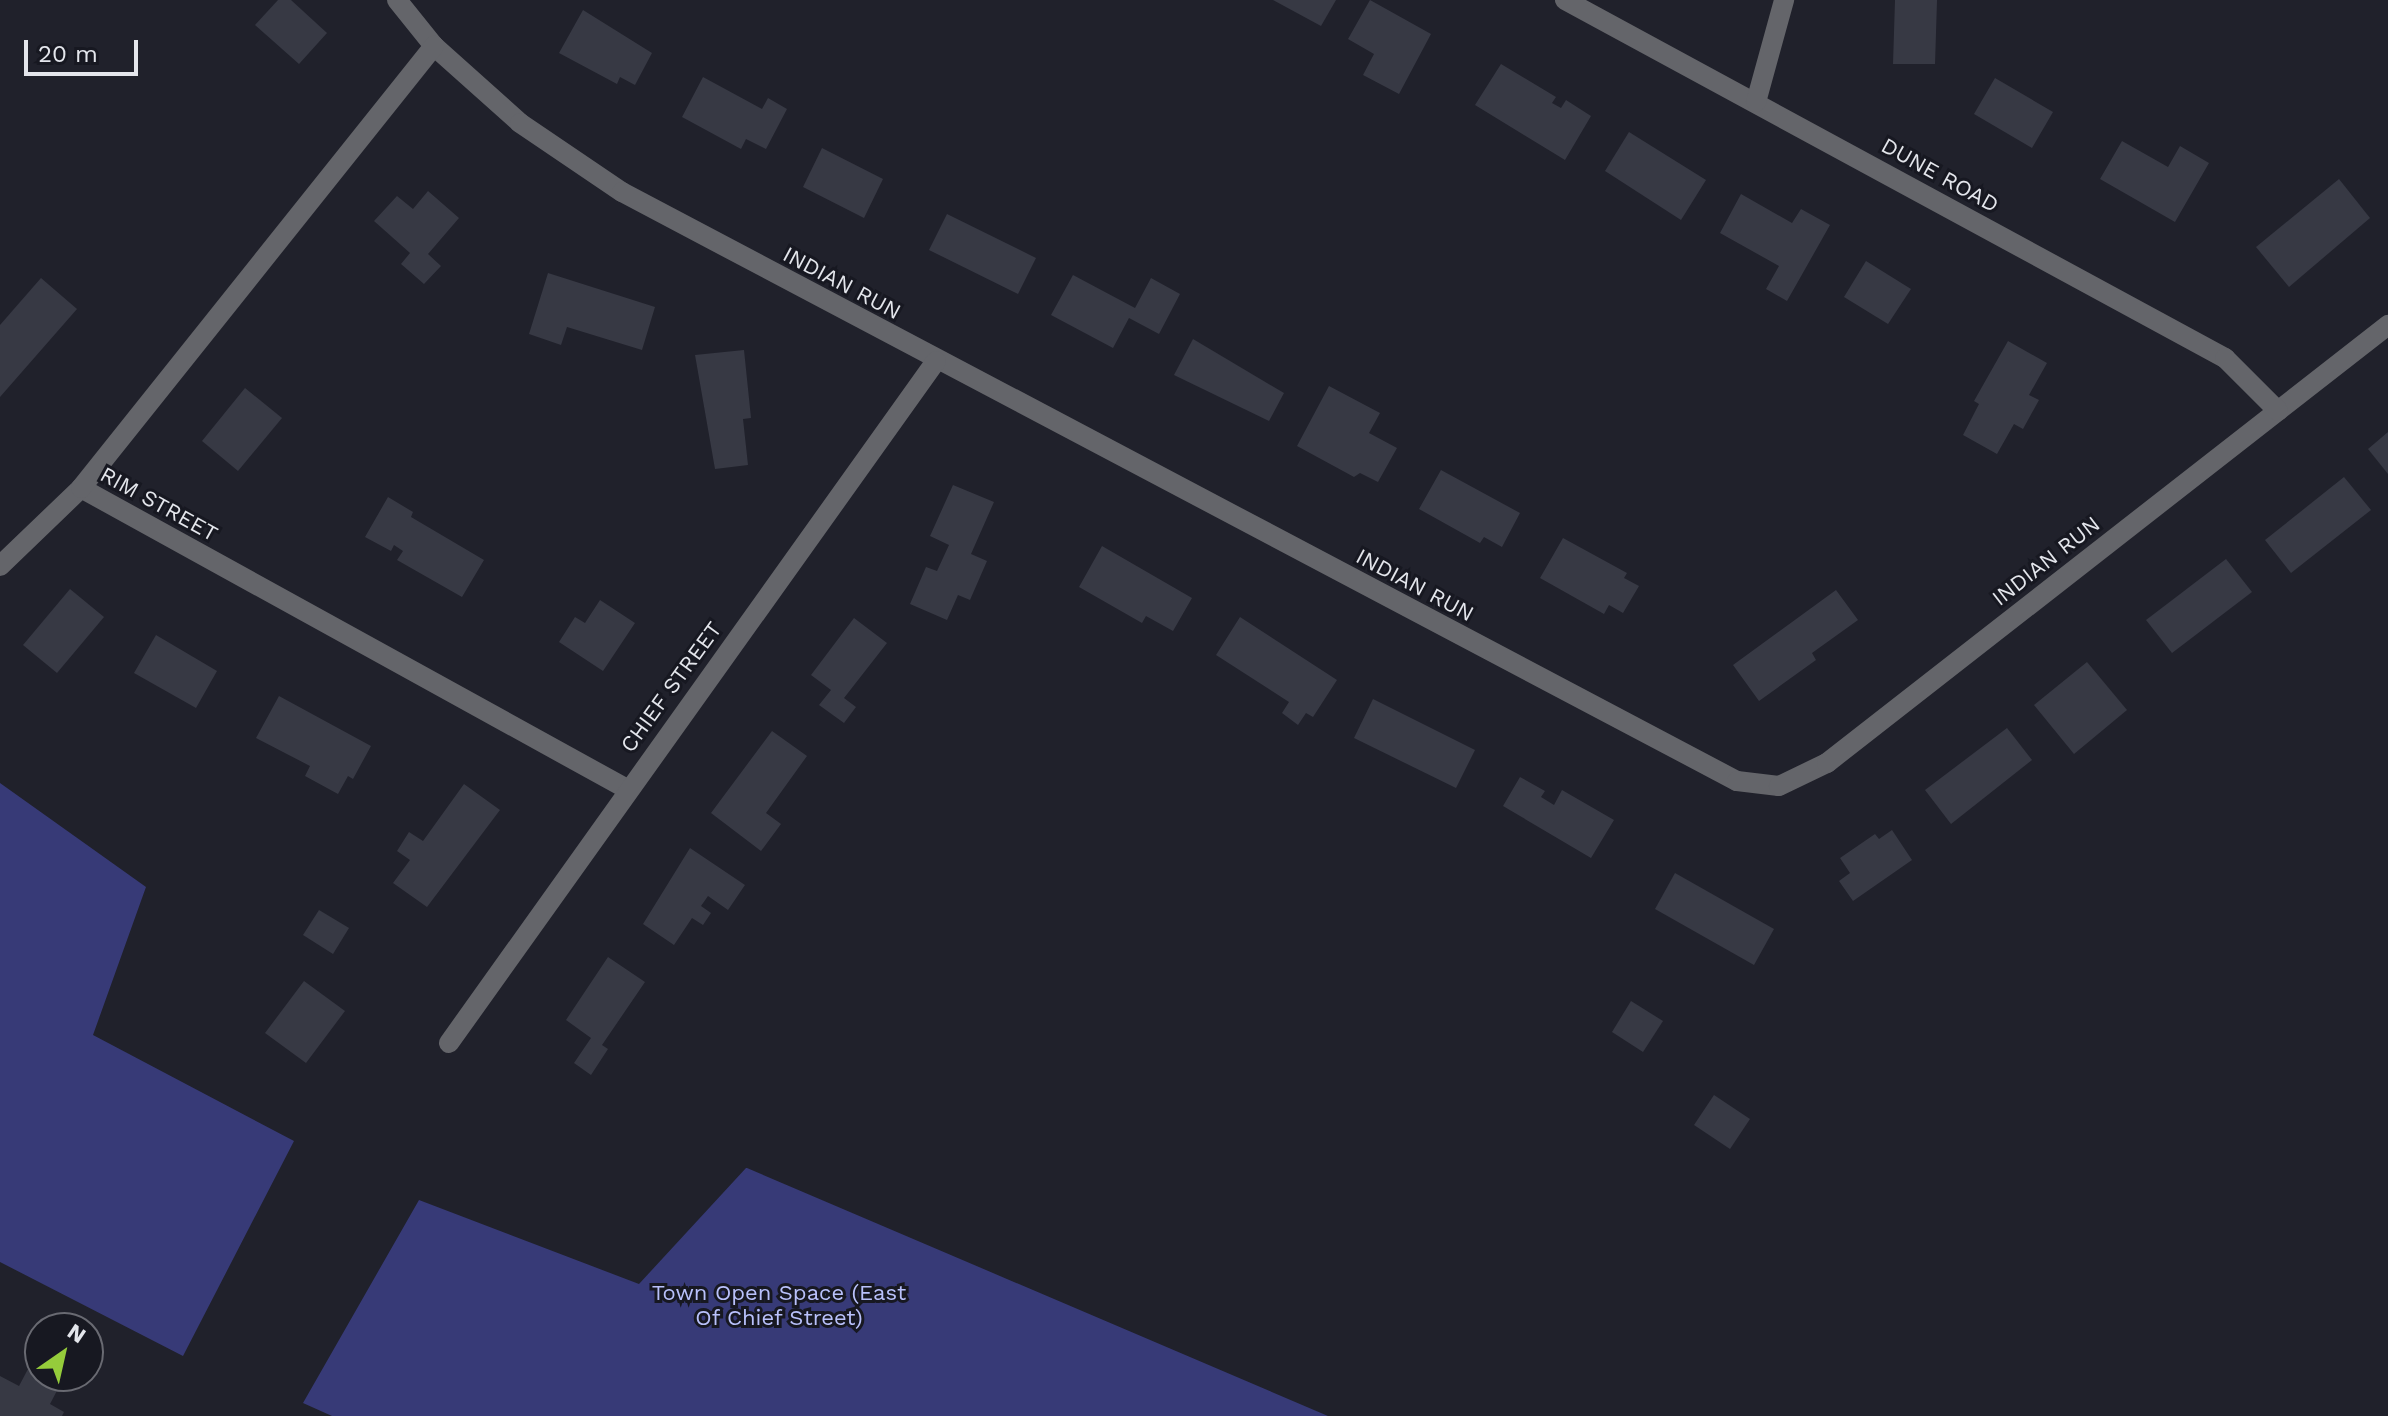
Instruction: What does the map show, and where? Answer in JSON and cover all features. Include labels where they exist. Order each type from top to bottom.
[{"type":"street","name":"INDIAN RUN","points":[[397,0],[434,46],[520,123],[622,192],[936,361],[1737,781],[1779,786],[1827,763],[2388,325]]},
{"type":"street","name":"DUNE ROAD","points":[[1565,0],[2225,358],[2278,411]]},
{"type":"street","points":[[1756,102],[1784,0]]},
{"type":"street","name":"RIM STREET","points":[[434,46],[81,488],[627,789]]},
{"type":"street","name":"CHIEF STREET","points":[[449,1043],[627,789],[936,361]]},
{"type":"street","points":[[0,566],[81,488]]},
{"type":"green space","points":[[0,783],[146,887],[93,1035],[294,1141],[183,1356],[104,1315],[104,1312],[97,1312],[0,1262]]},
{"type":"green space","name":"Town Open Space (East Of Chief Street)","points":[[746,1168],[1328,1416],[332,1416],[303,1403],[419,1200],[639,1284]]},
{"type":"building","points":[[278,0],[291,0],[327,33],[299,64],[255,25]]},
{"type":"building","points":[[1273,0],[1336,0],[1321,26]]},
{"type":"building","points":[[1370,0],[1431,34],[1399,94],[1363,75],[1374,54],[1348,39]]},
{"type":"building","points":[[1895,0],[1937,0],[1935,64],[1893,64]]},
{"type":"building","points":[[583,10],[652,53],[635,85],[620,77],[617,84],[559,53]]},
{"type":"building","points":[[1501,64],[1556,97],[1552,103],[1561,108],[1566,100],[1591,116],[1565,160],[1475,105]]},
{"type":"building","points":[[703,77],[762,109],[768,98],[787,109],[766,149],[746,139],[741,149],[682,117]]},
{"type":"building","points":[[1995,78],[2053,112],[2032,148],[1974,114]]},
{"type":"building","points":[[1629,132],[1706,180],[1681,220],[1605,171]]},
{"type":"building","points":[[2122,141],[2168,167],[2180,146],[2209,163],[2175,222],[2100,179]]},
{"type":"building","points":[[822,148],[883,179],[864,218],[803,187]]},
{"type":"building","points":[[2339,179],[2370,218],[2289,287],[2256,247]]},
{"type":"building","points":[[428,191],[459,218],[428,254],[441,266],[424,284],[401,264],[410,253],[374,221],[397,196],[413,209]]},
{"type":"building","points":[[1741,194],[1792,223],[1801,209],[1830,225],[1787,301],[1766,289],[1779,266],[1720,233]]},
{"type":"building","points":[[947,214],[1036,258],[1018,294],[929,250]]},
{"type":"building","points":[[1866,261],[1911,289],[1888,324],[1844,297]]},
{"type":"building","points":[[548,273],[655,307],[642,350],[567,327],[561,345],[529,334]]},
{"type":"building","points":[[1073,275],[1135,308],[1151,278],[1180,294],[1159,334],[1129,318],[1113,348],[1051,315]]},
{"type":"building","points":[[41,278],[77,309],[0,397],[0,325]]},
{"type":"building","points":[[1193,339],[1284,393],[1269,421],[1174,375]]},
{"type":"building","points":[[2008,341],[2047,363],[2029,395],[2039,400],[2023,429],[2014,424],[1997,454],[1963,435],[1979,404],[1974,401]]},
{"type":"building","points":[[744,350],[751,418],[743,419],[748,465],[715,469],[695,355]]},
{"type":"building","points":[[1329,386],[1380,413],[1369,433],[1397,448],[1378,482],[1360,473],[1354,477],[1297,446]]},
{"type":"building","points":[[245,388],[282,418],[238,471],[202,441]]},
{"type":"building","points":[[2388,432],[2388,474],[2368,449]]},
{"type":"building","points":[[1441,470],[1520,513],[1502,547],[1484,537],[1480,543],[1419,509]]},
{"type":"building","points":[[2344,477],[2371,510],[2291,573],[2265,540]]},
{"type":"building","points":[[953,485],[994,502],[971,554],[987,561],[970,600],[958,595],[947,620],[910,604],[926,567],[937,571],[949,545],[930,536]]},
{"type":"building","points":[[388,497],[413,512],[411,517],[484,560],[462,597],[397,560],[403,551],[394,545],[391,551],[365,537]]},
{"type":"building","points":[[1563,538],[1627,573],[1624,578],[1639,586],[1623,613],[1609,605],[1604,614],[1540,578]]},
{"type":"building","points":[[1102,546],[1192,598],[1173,631],[1146,616],[1142,623],[1079,587]]},
{"type":"building","points":[[2226,559],[2252,592],[2172,653],[2146,620]]},
{"type":"building","points":[[70,589],[104,617],[57,673],[23,645]]},
{"type":"building","points":[[1836,590],[1858,620],[1812,653],[1816,660],[1759,701],[1733,665]]},
{"type":"building","points":[[600,600],[635,623],[603,671],[559,642],[575,617],[585,623]]},
{"type":"building","points":[[1240,617],[1337,680],[1313,717],[1306,713],[1298,725],[1282,713],[1289,702],[1216,655]]},
{"type":"building","points":[[854,618],[887,643],[844,698],[856,707],[844,723],[819,705],[831,690],[811,675]]},
{"type":"building","points":[[156,635],[217,671],[196,708],[134,673]]},
{"type":"building","points":[[2087,662],[2127,710],[2074,754],[2034,705]]},
{"type":"building","points":[[279,696],[371,746],[353,779],[348,776],[338,794],[305,776],[310,766],[256,738]]},
{"type":"building","points":[[1373,699],[1475,750],[1456,788],[1354,738]]},
{"type":"building","points":[[2007,728],[2032,760],[1951,824],[1925,790]]},
{"type":"building","points":[[772,731],[807,756],[766,813],[781,824],[761,851],[711,813]]},
{"type":"building","points":[[1520,777],[1545,791],[1541,797],[1554,805],[1562,790],[1614,820],[1591,858],[1503,806]]},
{"type":"building","points":[[464,784],[500,810],[427,907],[393,883],[410,860],[397,851],[409,832],[423,841]]},
{"type":"building","points":[[1892,830],[1912,860],[1853,901],[1839,881],[1850,873],[1840,858],[1875,834],[1879,839]]},
{"type":"building","points":[[690,848],[745,885],[728,910],[708,896],[701,906],[711,913],[703,925],[692,918],[674,945],[643,924]]},
{"type":"building","points":[[1675,873],[1774,929],[1754,965],[1655,909]]},
{"type":"building","points":[[319,910],[349,928],[333,954],[303,935]]},
{"type":"building","points":[[608,957],[645,982],[602,1045],[608,1049],[591,1075],[574,1063],[591,1038],[566,1020]]},
{"type":"building","points":[[304,981],[345,1011],[306,1063],[265,1033]]},
{"type":"building","points":[[1631,1001],[1663,1021],[1643,1052],[1612,1032]]},
{"type":"building","points":[[1714,1095],[1750,1119],[1730,1149],[1694,1125]]},
{"type":"building","points":[[0,1376],[19,1386],[24,1377],[24,1392],[56,1392],[50,1404],[64,1412],[62,1416],[0,1416]]}]
